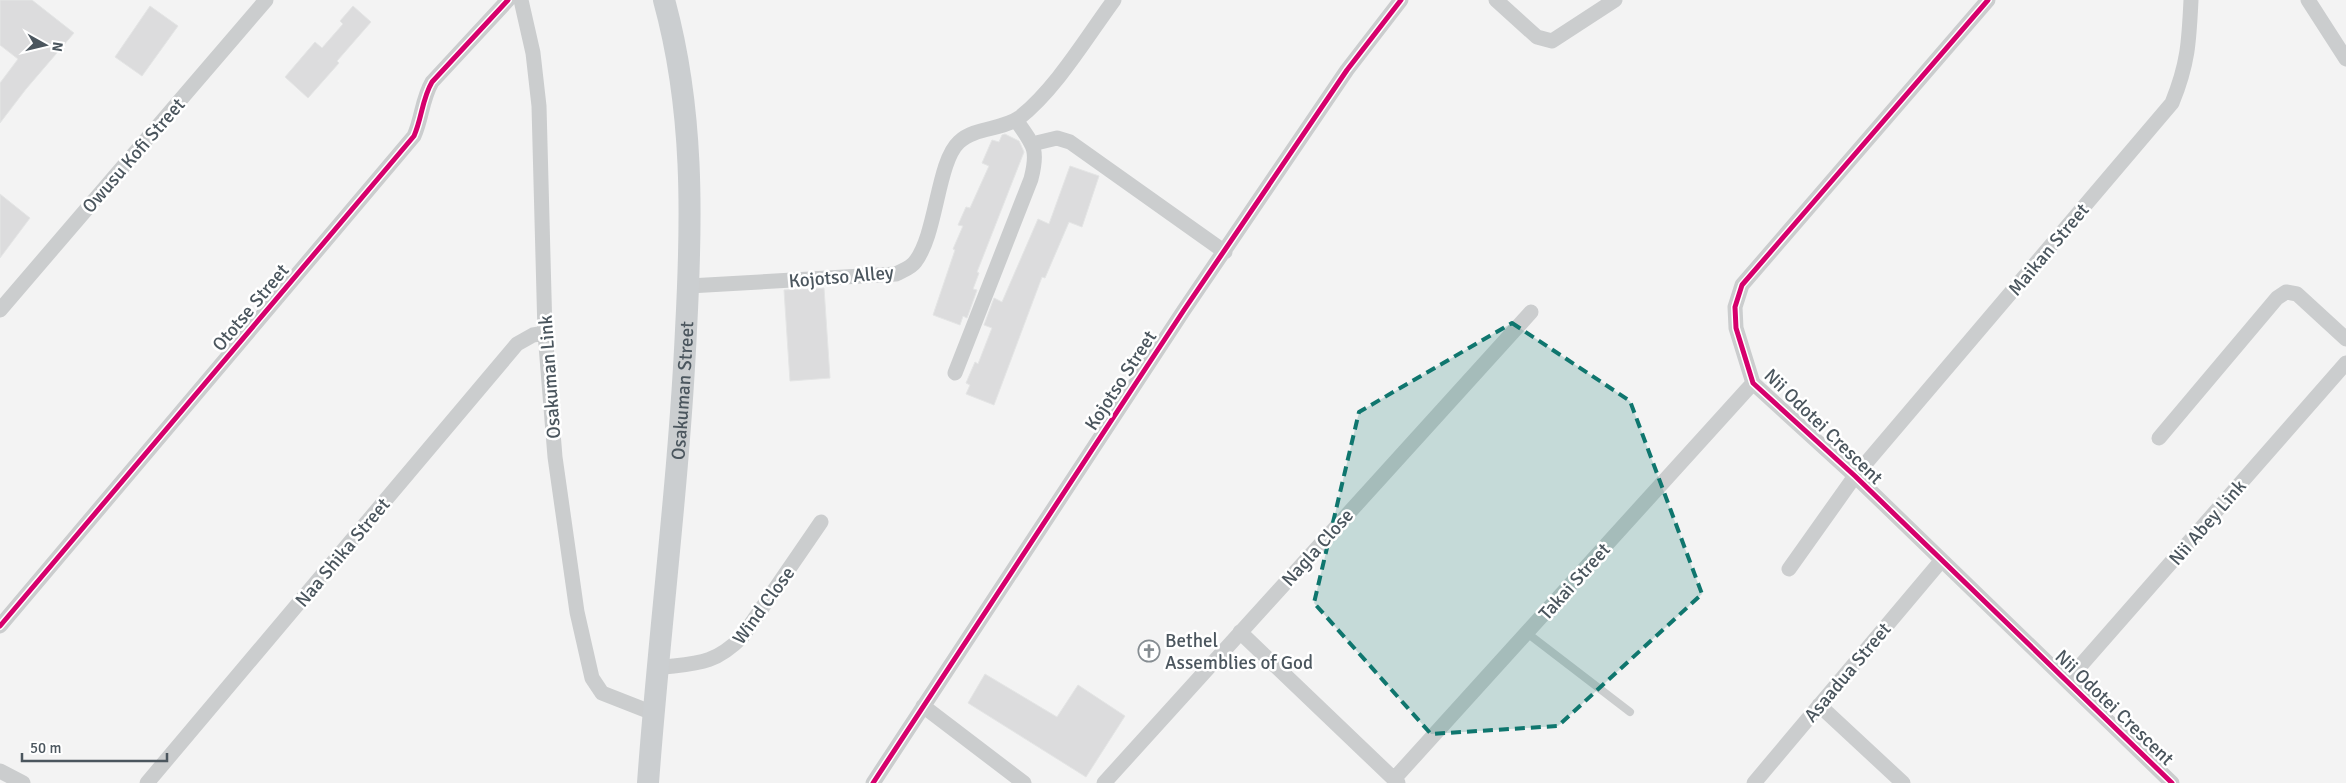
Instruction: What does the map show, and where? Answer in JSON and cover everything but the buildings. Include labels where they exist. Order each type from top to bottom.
[{"type":"street","name":"Owusu Kofi Street","points":[[0,310],[266,0]]},
{"type":"street","name":"Ototse Street","points":[[0,626],[414,136],[419,124],[424,96],[432,82],[508,0]]},
{"type":"street","name":"Osakuman Link","points":[[522,0],[533,53],[539,106],[545,333],[555,457],[577,612],[592,678],[602,693],[653,714]]},
{"type":"street","name":"Kojotso Alley","points":[[688,286],[896,274],[914,264],[926,240],[949,159],[959,142],[981,130],[1016,120],[1031,107],[1054,81],[1114,0]]},
{"type":"street","name":"Kojotso Street","points":[[873,783],[1347,70],[1401,0]]},
{"type":"street","points":[[1496,0],[1537,37],[1552,40],[1615,0]]},
{"type":"street","name":"Nii Odotei Crescent","points":[[1988,0],[1742,285],[1735,306],[1736,328],[1753,383],[1855,476],[2172,783]]},
{"type":"street","name":"Maikan Street","points":[[1790,569],[1855,476],[2172,103],[2185,67],[2189,43],[2191,0]]},
{"type":"street","name":"Osakuman Street","points":[[648,783],[683,393],[691,182],[683,88],[666,1]]},
{"type":"street","points":[[2313,2],[2346,58]]},
{"type":"street","points":[[955,373],[1031,179],[1036,159],[1032,144],[1016,120]]},
{"type":"street","points":[[1032,144],[1057,138],[1070,142],[1225,252]]},
{"type":"street","points":[[2159,438],[2277,298],[2286,292],[2297,294],[2346,339]]},
{"type":"street","name":"Nagla Close","points":[[1104,783],[1531,312]]},
{"type":"street","name":"Naa Shika Street","points":[[147,783],[517,344],[533,335],[545,333]]},
{"type":"street","name":"Nii Abey Link","points":[[2067,681],[2346,363]]},
{"type":"street","name":"Takai Street","points":[[1396,781],[1753,383]]},
{"type":"street","name":"Wind Close","points":[[658,668],[708,661],[727,652],[742,638],[821,522]]},
{"type":"street","name":"Asaadua Street","points":[[1754,783],[1941,561]]},
{"type":"street","points":[[1240,632],[1396,781]]},
{"type":"street","points":[[923,706],[1024,783]]},
{"type":"street","points":[[1819,706],[1903,783]]},
{"type":"street","points":[[0,771],[23,783]]},
{"type":"lane","points":[[1527,633],[1630,712]]},
{"type":"highlighted area","points":[[1512,323],[1630,401],[1702,594],[1558,726],[1431,734],[1314,603],[1359,412]]},
{"type":"cycle path","points":[[0,626],[414,136],[426,95],[432,82],[508,0]]},
{"type":"cycle path","points":[[873,783],[1184,310],[1347,70],[1401,0]]},
{"type":"cycle path","points":[[1988,0],[1742,285],[1735,307],[1736,328],[1753,383],[1855,476],[2172,783]]},
{"type":"place","name":"Bethel Assemblies of God","points":[[1149,651]]}]
